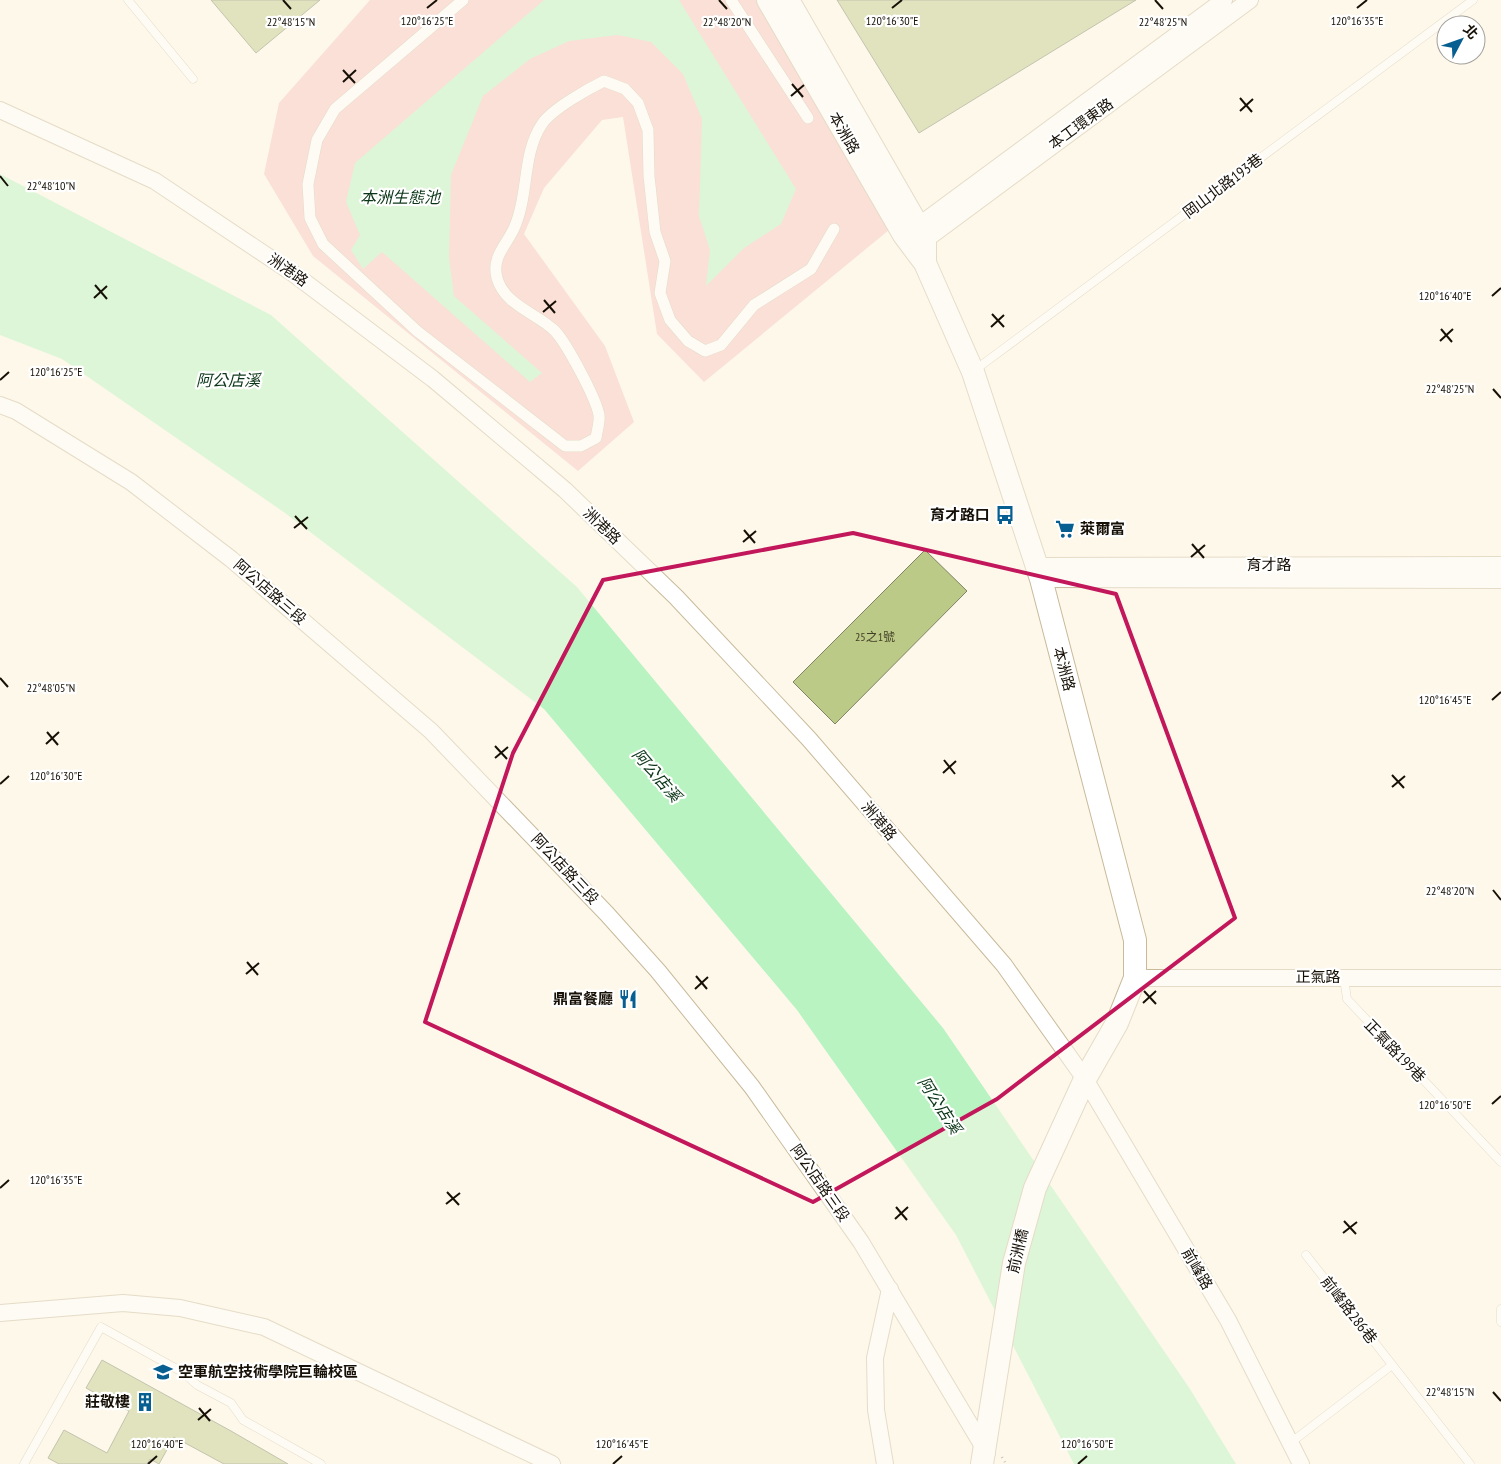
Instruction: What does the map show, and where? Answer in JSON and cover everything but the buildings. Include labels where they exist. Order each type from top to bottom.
[{"type":"main road","name":"本洲路","points":[[768,0],[917,243]]},
{"type":"main road","name":"本洲路","points":[[788,0],[917,243],[973,372],[1039,572],[1135,940],[1135,978],[1117,1023],[1085,1079]]},
{"type":"main road","name":"前洲橋","points":[[986,1459],[993,1399],[1014,1264],[1034,1188],[1085,1079]]},
{"type":"street","points":[[462,0],[335,109],[317,140],[308,184],[310,218],[323,244],[417,331],[565,446],[581,446],[596,438],[599,416],[578,367],[554,331],[511,300],[497,278],[498,255],[515,226],[525,190],[530,145],[543,122],[583,91],[604,81],[626,89],[638,103],[648,130],[649,176],[655,232],[665,261],[660,293],[670,320],[688,341],[705,351],[721,345],[754,305],[811,269],[834,230]]},
{"type":"street","points":[[731,0],[808,118]]},
{"type":"street","name":"本工環東路","points":[[917,243],[1224,0]]},
{"type":"street","name":"本工環東路","points":[[917,243],[1250,0]]},
{"type":"street","name":"洲港路","points":[[0,110],[155,181],[294,274],[433,379],[565,490],[676,598],[809,739],[1004,965],[1085,1079]]},
{"type":"street","name":"阿公店路三段","points":[[0,405],[16,410],[131,482],[231,559],[431,732],[557,860],[658,972],[752,1087],[861,1242],[986,1459]]},
{"type":"street","name":"育才路","points":[[1039,572],[1501,565]]},
{"type":"street","name":"育才路","points":[[1039,572],[1501,580]]},
{"type":"street","name":"正氣路","points":[[1135,978],[1501,978]]},
{"type":"street","name":"前峰路","points":[[1085,1079],[1228,1320],[1289,1444],[1301,1464]]},
{"type":"street","points":[[885,1464],[876,1410],[875,1358],[890,1290]]},
{"type":"street","points":[[0,1313],[123,1303],[180,1308],[264,1328],[552,1464]]},
{"type":"lane","points":[[128,0],[193,80]]},
{"type":"lane","name":"岡山北路193巷","points":[[973,372],[1473,0]]},
{"type":"lane","name":"正氣路199巷","points":[[1344,977],[1347,999],[1501,1162]]},
{"type":"lane","name":"前峰路286巷","points":[[1306,1255],[1470,1464]]},
{"type":"lane","points":[[1501,1308],[1501,1322]]},
{"type":"lane","points":[[24,1464],[101,1327],[184,1373],[197,1385],[231,1403],[243,1420],[321,1464]]},
{"type":"lane","points":[[1289,1444],[1392,1365]]},
{"type":"highlighted area","points":[[853,533],[1116,594],[1235,918],[997,1099],[813,1202],[425,1022],[513,753],[603,580]]},
{"type":"shaded area","points":[[370,0],[756,0],[889,230],[704,382],[657,334],[623,117],[602,120],[544,188],[524,234],[605,346],[634,422],[578,471],[313,256],[264,174],[279,103]]},
{"type":"water","name":"本洲生態池","points":[[544,0],[679,0],[796,189],[781,224],[744,248],[706,286],[710,250],[699,216],[702,119],[683,74],[651,42],[618,35],[569,41],[530,59],[483,96],[451,175],[449,258],[454,296],[542,373],[530,382],[382,252],[363,269],[351,250],[360,235],[346,202],[355,163]]},
{"type":"water","name":"阿公店溪","points":[[0,174],[271,315],[577,587],[943,1028],[1190,1389],[1236,1464],[1074,1464],[956,1235],[797,1010],[544,709],[285,513],[62,359],[0,335]]},
{"type":"place","name":"育才路口","points":[[1005,515]]},
{"type":"place","name":"萊爾富","points":[[1065,529]]},
{"type":"place","name":"鼎富餐廳","points":[[628,999]]},
{"type":"place","name":"空軍航空技術學院巨輪校區","points":[[163,1372]]},
{"type":"place","name":"莊敬樓","points":[[145,1402]]}]
